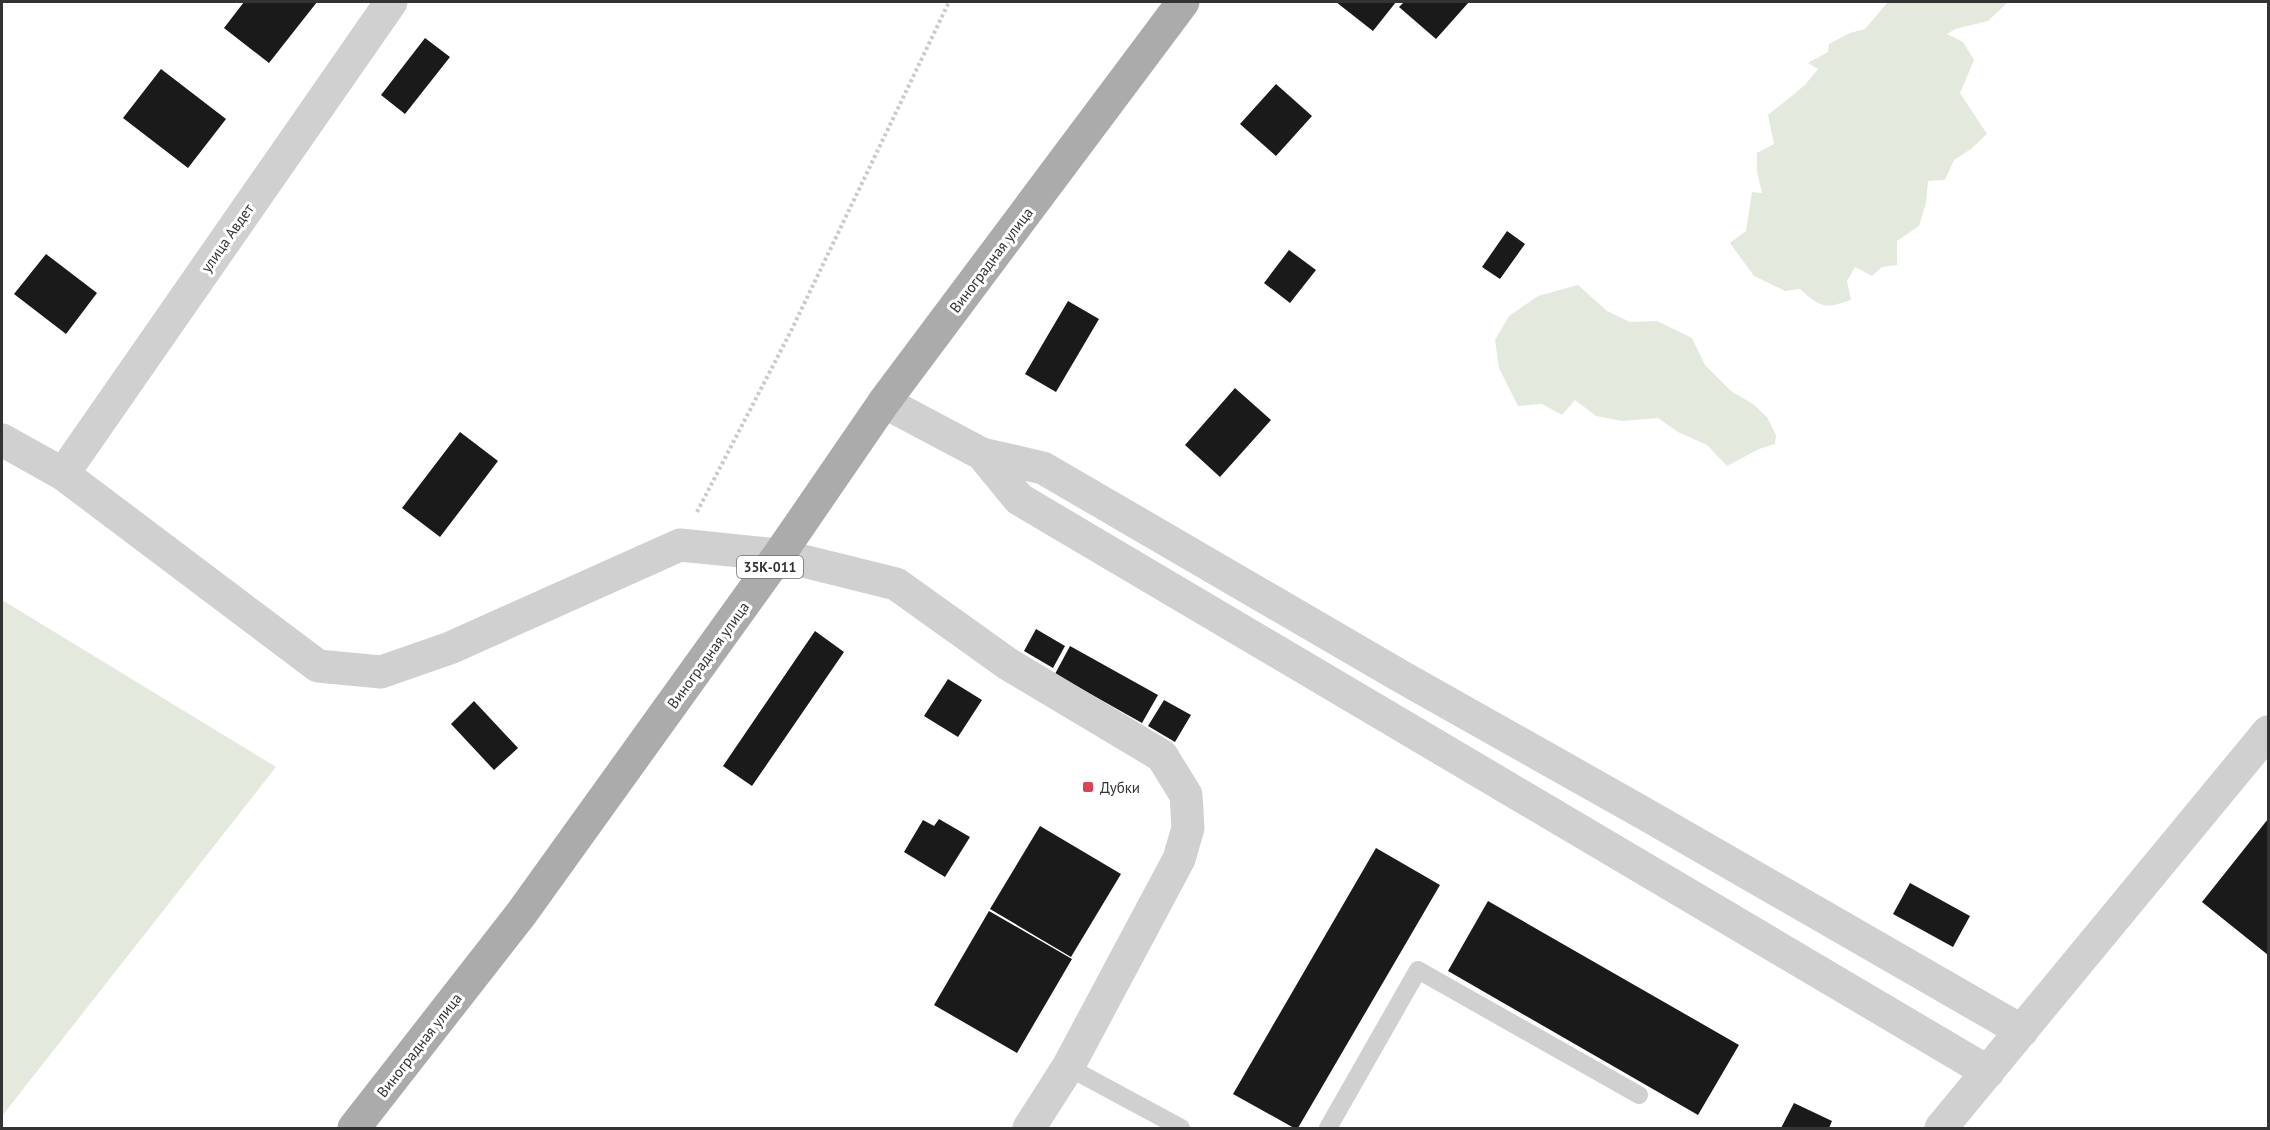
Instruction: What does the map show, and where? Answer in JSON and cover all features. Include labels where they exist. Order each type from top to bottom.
[{"type":"main road","name":"Виноградная улица","points":[[354,1128],[521,914],[779,555],[884,402],[1183,2]]},
{"type":"street","name":"улица Авдет","points":[[63,474],[391,2]]},
{"type":"street","points":[[884,402],[982,454],[1043,468],[1402,677],[2022,1030]]},
{"type":"street","points":[[2,440],[63,474],[318,666],[381,672],[450,648],[680,544],[779,555],[896,584],[1008,664],[1162,756],[1186,795],[1188,828],[1179,858],[1068,1067],[1029,1128]]},
{"type":"street","points":[[982,454],[1018,498],[1988,1072]]},
{"type":"street","points":[[1941,1128],[2268,732]]},
{"type":"lane","points":[[1328,1128],[1418,970],[1639,1095]]},
{"type":"lane","points":[[1068,1067],[1181,1128]]},
{"type":"path","points":[[680,544],[791,331],[949,2]]},
{"type":"shaded area","points":[[1888,2],[2008,2],[1988,21],[1955,29],[1947,34],[1963,42],[1974,60],[1960,93],[1987,134],[1971,149],[1954,160],[1945,180],[1928,181],[1926,203],[1919,226],[1897,241],[1897,265],[1882,267],[1872,276],[1855,267],[1847,281],[1851,300],[1835,305],[1823,305],[1800,289],[1785,291],[1754,276],[1730,243],[1746,231],[1752,192],[1762,193],[1757,172],[1757,153],[1774,144],[1768,115],[1805,85],[1818,69],[1808,63],[1828,52],[1829,44],[1850,33],[1865,29]]},
{"type":"shaded area","points":[[1578,285],[1607,311],[1630,322],[1657,321],[1692,338],[1705,365],[1731,391],[1753,404],[1767,417],[1776,435],[1775,444],[1759,449],[1727,466],[1707,445],[1678,432],[1658,418],[1622,421],[1596,416],[1575,400],[1562,415],[1542,404],[1518,406],[1499,368],[1495,340],[1509,316],[1538,296]]},
{"type":"shaded area","points":[[2,600],[276,767],[2,1116]]},
{"type":"building","points":[[244,2],[317,2],[269,63],[224,28]]},
{"type":"building","points":[[1336,2],[1396,2],[1373,31]]},
{"type":"building","points":[[1404,2],[1469,2],[1436,39],[1399,7]]},
{"type":"building","points":[[425,38],[450,57],[405,114],[381,95]]},
{"type":"building","points":[[161,69],[226,119],[188,168],[123,118]]},
{"type":"building","points":[[1276,84],[1312,116],[1276,156],[1240,124]]},
{"type":"building","points":[[1507,231],[1525,244],[1500,279],[1482,267]]},
{"type":"building","points":[[1289,250],[1316,270],[1290,303],[1264,283]]},
{"type":"building","points":[[46,254],[97,293],[66,334],[14,294]]},
{"type":"building","points":[[1068,301],[1099,319],[1056,392],[1025,374]]},
{"type":"building","points":[[1235,388],[1271,420],[1220,477],[1185,445]]},
{"type":"building","points":[[460,432],[498,461],[440,537],[402,508]]},
{"type":"building","points":[[1036,629],[1065,646],[1053,668],[1024,651]]},
{"type":"building","points":[[815,631],[844,652],[752,786],[723,766]]},
{"type":"building","points":[[1070,646],[1158,695],[1142,723],[1055,674]]},
{"type":"building","points":[[948,679],[982,700],[958,737],[924,716]]},
{"type":"building","points":[[1164,700],[1191,715],[1175,742],[1148,726]]},
{"type":"building","points":[[474,701],[518,748],[494,770],[451,724]]},
{"type":"building","points":[[939,819],[970,837],[945,877],[904,852],[923,820],[934,826]]},
{"type":"building","points":[[2268,819],[2268,955],[2202,902]]},
{"type":"building","points":[[1040,826],[1121,874],[1071,957],[990,909]]},
{"type":"building","points":[[1376,848],[1440,885],[1298,1128],[1294,1128],[1233,1094]]},
{"type":"building","points":[[1910,883],[1970,916],[1953,947],[1893,914]]},
{"type":"building","points":[[1488,901],[1739,1045],[1698,1115],[1448,971]]},
{"type":"building","points":[[989,911],[1072,959],[1017,1053],[934,1005]]},
{"type":"building","points":[[1794,1103],[1832,1121],[1829,1128],[1781,1128]]},
{"type":"place","name":"Дубки","points":[[1088,787]]}]
